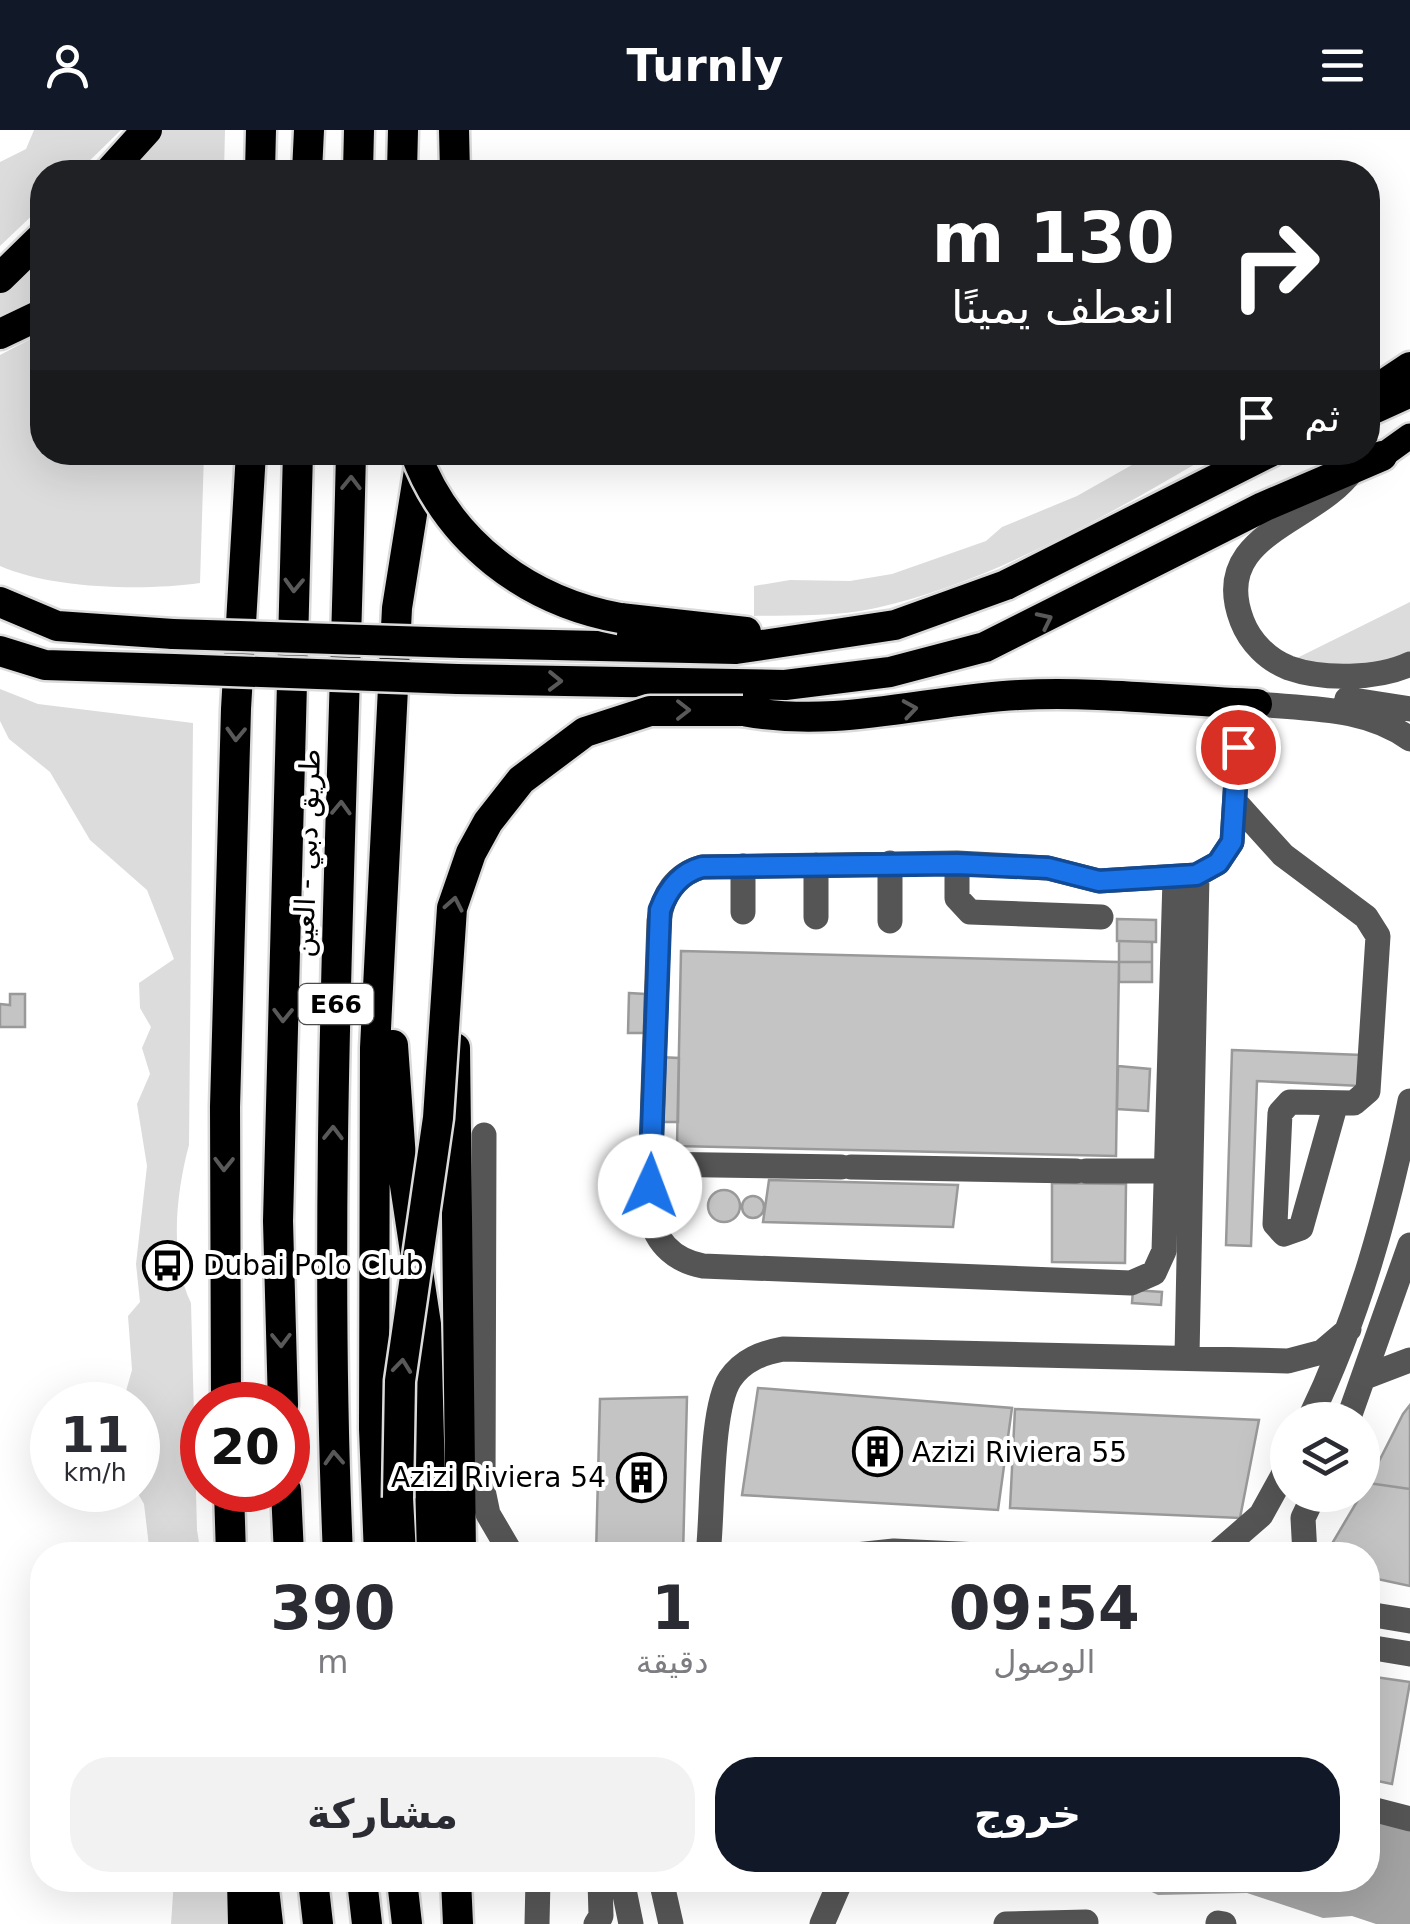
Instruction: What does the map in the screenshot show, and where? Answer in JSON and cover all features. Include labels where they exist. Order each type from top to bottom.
[{"type":"highway","points":[[120,160],[147,130]]},
{"type":"highway","points":[[260,160],[261,130]]},
{"type":"highway","points":[[308,160],[309,130]]},
{"type":"highway","points":[[358,160],[359,130]]},
{"type":"highway","points":[[402,160],[403,130]]},
{"type":"highway","points":[[454,130],[455,160]]},
{"type":"highway","points":[[0,278],[30,249]]},
{"type":"highway","points":[[0,334],[30,320]]},
{"type":"highway","points":[[1380,387],[1410,367]]},
{"type":"highway","points":[[233,465],[237,498],[249,532]]},
{"type":"highway","points":[[225,1382],[222,1292],[236,708],[252,465]]},
{"type":"highway","name":"طريق دبي - العين","points":[[282,1382],[278,1221],[298,465]]},
{"type":"highway","name":"طريق دبي - العين","points":[[337,1542],[332,1403],[332,1175],[351,465]]},
{"type":"highway","points":[[379,1542],[372,1200],[376,1030],[398,608],[417,465]]},
{"type":"highway","points":[[425,465],[450,517],[496,564],[552,598],[620,618],[798,641]]},
{"type":"highway","points":[[0,602],[57,626],[173,634],[736,648],[895,625],[952,608],[1244,465]]},
{"type":"highway","points":[[744,711],[842,698],[928,677],[1263,507],[1365,465]]},
{"type":"highway","points":[[0,651],[44,665],[457,679],[820,683],[890,672],[986,647]]},
{"type":"highway","points":[[400,1542],[400,1381],[438,1118],[452,908],[470,854],[503,801],[541,762],[586,732],[628,716],[673,709],[744,711],[794,718],[854,716],[1021,695],[1257,704]]},
{"type":"highway","points":[[385,903],[392,956],[396,1110],[426,1324],[432,1542]]},
{"type":"highway","points":[[449,960],[454,1002],[461,1542]]},
{"type":"highway","points":[[230,1512],[231,1542]]},
{"type":"highway","points":[[287,1512],[288,1542]]},
{"type":"highway","points":[[242,1892],[243,1924]]},
{"type":"highway","points":[[264,1892],[268,1924]]},
{"type":"highway","points":[[314,1892],[318,1924]]},
{"type":"highway","points":[[363,1892],[367,1924]]},
{"type":"highway","points":[[403,1892],[407,1924]]},
{"type":"highway","points":[[421,1892],[422,1924]]},
{"type":"highway","points":[[457,1892],[458,1924]]},
{"type":"main road","points":[[1380,409],[1410,395]]},
{"type":"main road","points":[[1382,458],[1410,436]]},
{"type":"street","points":[[1372,465],[1276,526],[1248,553],[1238,574],[1237,608],[1252,640],[1285,666],[1312,673],[1367,674],[1410,664]]},
{"type":"street","points":[[1257,704],[1346,699],[1410,709]]},
{"type":"street","points":[[1212,702],[1238,747]]},
{"type":"street","points":[[1257,704],[1357,714],[1410,740]]},
{"type":"street","points":[[1186,877],[1161,1263],[1154,1274],[1130,1283],[692,1264],[665,1247],[654,1229],[650,1164],[660,910],[675,882],[693,869],[890,863],[1048,868],[1099,881],[1186,877],[1226,853],[1236,803],[1238,747],[1257,704]]},
{"type":"street","points":[[1236,803],[1283,856],[1366,917],[1378,936],[1370,1086],[1359,1101],[1290,1102],[1280,1112],[1275,1219],[1284,1234],[1300,1228],[1336,1103]]},
{"type":"street","points":[[890,863],[890,922]]},
{"type":"street","points":[[816,864],[816,917]]},
{"type":"street","points":[[957,864],[956,898],[970,912],[1101,917]]},
{"type":"street","points":[[742,912],[743,866]]},
{"type":"street","points":[[1186,877],[1186,1355]]},
{"type":"street","points":[[1318,1402],[1348,1329],[1387,1206],[1410,1101]]},
{"type":"street","points":[[484,1135],[483,1490],[493,1524],[504,1542]]},
{"type":"street","points":[[650,1164],[1166,1172]]},
{"type":"street","points":[[1355,1402],[1410,1245]]},
{"type":"street","points":[[1384,1326],[1410,1349]]},
{"type":"street","points":[[712,1542],[722,1396],[738,1370],[762,1353],[782,1349],[1186,1355],[1288,1361],[1322,1352],[1348,1329]]},
{"type":"street","points":[[1365,1377],[1410,1360]]},
{"type":"street","points":[[1288,1361],[1308,1376],[1321,1396]]},
{"type":"street","points":[[1230,1542],[1261,1515],[1270,1499]]},
{"type":"street","points":[[1304,1542],[1306,1512]]},
{"type":"street","points":[[1380,1616],[1410,1621]]},
{"type":"street","points":[[1380,1648],[1410,1654]]},
{"type":"street","points":[[1380,1811],[1410,1819]]},
{"type":"street","points":[[537,1924],[538,1892]]},
{"type":"street","points":[[597,1924],[599,1892]]},
{"type":"street","points":[[625,1892],[632,1924]]},
{"type":"street","points":[[664,1892],[671,1924]]},
{"type":"street","points":[[822,1924],[835,1892]]},
{"type":"street","points":[[1006,1924],[1086,1922]]},
{"type":"shaded area","points":[[34,130],[121,130],[90,160],[30,160],[30,217],[0,246],[0,162],[26,149]]},
{"type":"shaded area","points":[[164,130],[225,130],[224,160],[138,160]]},
{"type":"shaded area","points":[[30,268],[30,305],[0,316],[0,295]]},
{"type":"shaded area","points":[[30,339],[30,465],[204,465],[200,583],[152,587],[71,584],[0,566],[0,355]]},
{"type":"shaded area","points":[[1132,465],[1193,465],[1050,543],[963,582],[861,611],[754,616],[754,586],[790,580],[850,581],[892,574],[986,541],[1002,527],[1077,496]]},
{"type":"shaded area","points":[[1410,602],[1410,652],[1383,663],[1354,668],[1295,659]]},
{"type":"shaded area","points":[[0,689],[38,704],[193,723],[189,1145],[181,1184],[177,1246],[191,1303],[193,1382],[180,1382],[180,1512],[197,1512],[199,1542],[148,1542],[145,1512],[160,1512],[160,1382],[129,1382],[132,1370],[128,1316],[140,1302],[136,1264],[147,1166],[137,1104],[150,1074],[142,1048],[151,1027],[140,1008],[139,983],[174,959],[147,890],[90,840],[50,772],[9,739],[0,721]]},
{"type":"shaded area","points":[[1380,1818],[1410,1826],[1410,1924],[1376,1924],[1352,1916],[1323,1918],[1247,1893],[1152,1892],[1380,1892]]},
{"type":"shaded area","points":[[173,1892],[229,1892],[230,1924],[171,1924]]},
{"type":"building","points":[[1117,919],[1156,920],[1156,942],[1117,941]]},
{"type":"building","points":[[1119,941],[1152,942],[1152,962],[1119,962]]},
{"type":"building","points":[[681,951],[1119,962],[1116,1156],[677,1146]]},
{"type":"building","points":[[1119,962],[1152,962],[1152,982],[1119,982]]},
{"type":"building","points":[[629,993],[645,994],[644,1033],[628,1033]]},
{"type":"building","points":[[10,994],[25,994],[25,1027],[0,1027],[0,1004],[10,1005]]},
{"type":"building","points":[[1232,1050],[1362,1055],[1361,1086],[1257,1081],[1251,1246],[1226,1245]]},
{"type":"building","points":[[658,1057],[679,1058],[678,1122],[657,1122]]},
{"type":"building","points":[[1118,1066],[1150,1069],[1148,1111],[1117,1109]]},
{"type":"building","points":[[769,1180],[958,1185],[953,1227],[763,1222]]},
{"type":"building","points":[[1052,1183],[1126,1184],[1125,1263],[1052,1262]]},
{"type":"building","points":[[724,1190],[735,1195],[740,1206],[735,1217],[724,1222],[713,1217],[708,1206],[713,1195]]},
{"type":"building","points":[[753,1196],[761,1199],[761,1215],[753,1218],[745,1215],[742,1207],[745,1199]]},
{"type":"building","points":[[1133,1290],[1162,1292],[1161,1305],[1132,1303]]},
{"type":"building","name":"Azizi Riviera 55","points":[[758,1388],[1012,1408],[998,1510],[742,1495]]},
{"type":"building","name":"Azizi Riviera 54","points":[[687,1397],[683,1542],[596,1542],[600,1399]]},
{"type":"building","points":[[1410,1405],[1410,1489],[1380,1485],[1380,1459]]},
{"type":"building","points":[[1015,1409],[1259,1420],[1240,1518],[1010,1508]]},
{"type":"building","points":[[1380,1485],[1410,1489],[1410,1586],[1380,1580],[1380,1542],[1333,1542],[1351,1512],[1380,1512]]},
{"type":"building","points":[[1380,1678],[1410,1682],[1392,1784],[1380,1782]]},
{"type":"place","name":"Dubai Polo Club","points":[[168,1265]]},
{"type":"place","name":"Azizi Riviera 55","points":[[877,1452]]},
{"type":"place","name":"Azizi Riviera 54","points":[[641,1477]]},
{"type":"route","points":[[650,1186],[660,910],[669,890],[684,875],[702,867],[890,863],[1048,868],[1099,881],[1196,875],[1218,863],[1232,842],[1238,747]]}]
